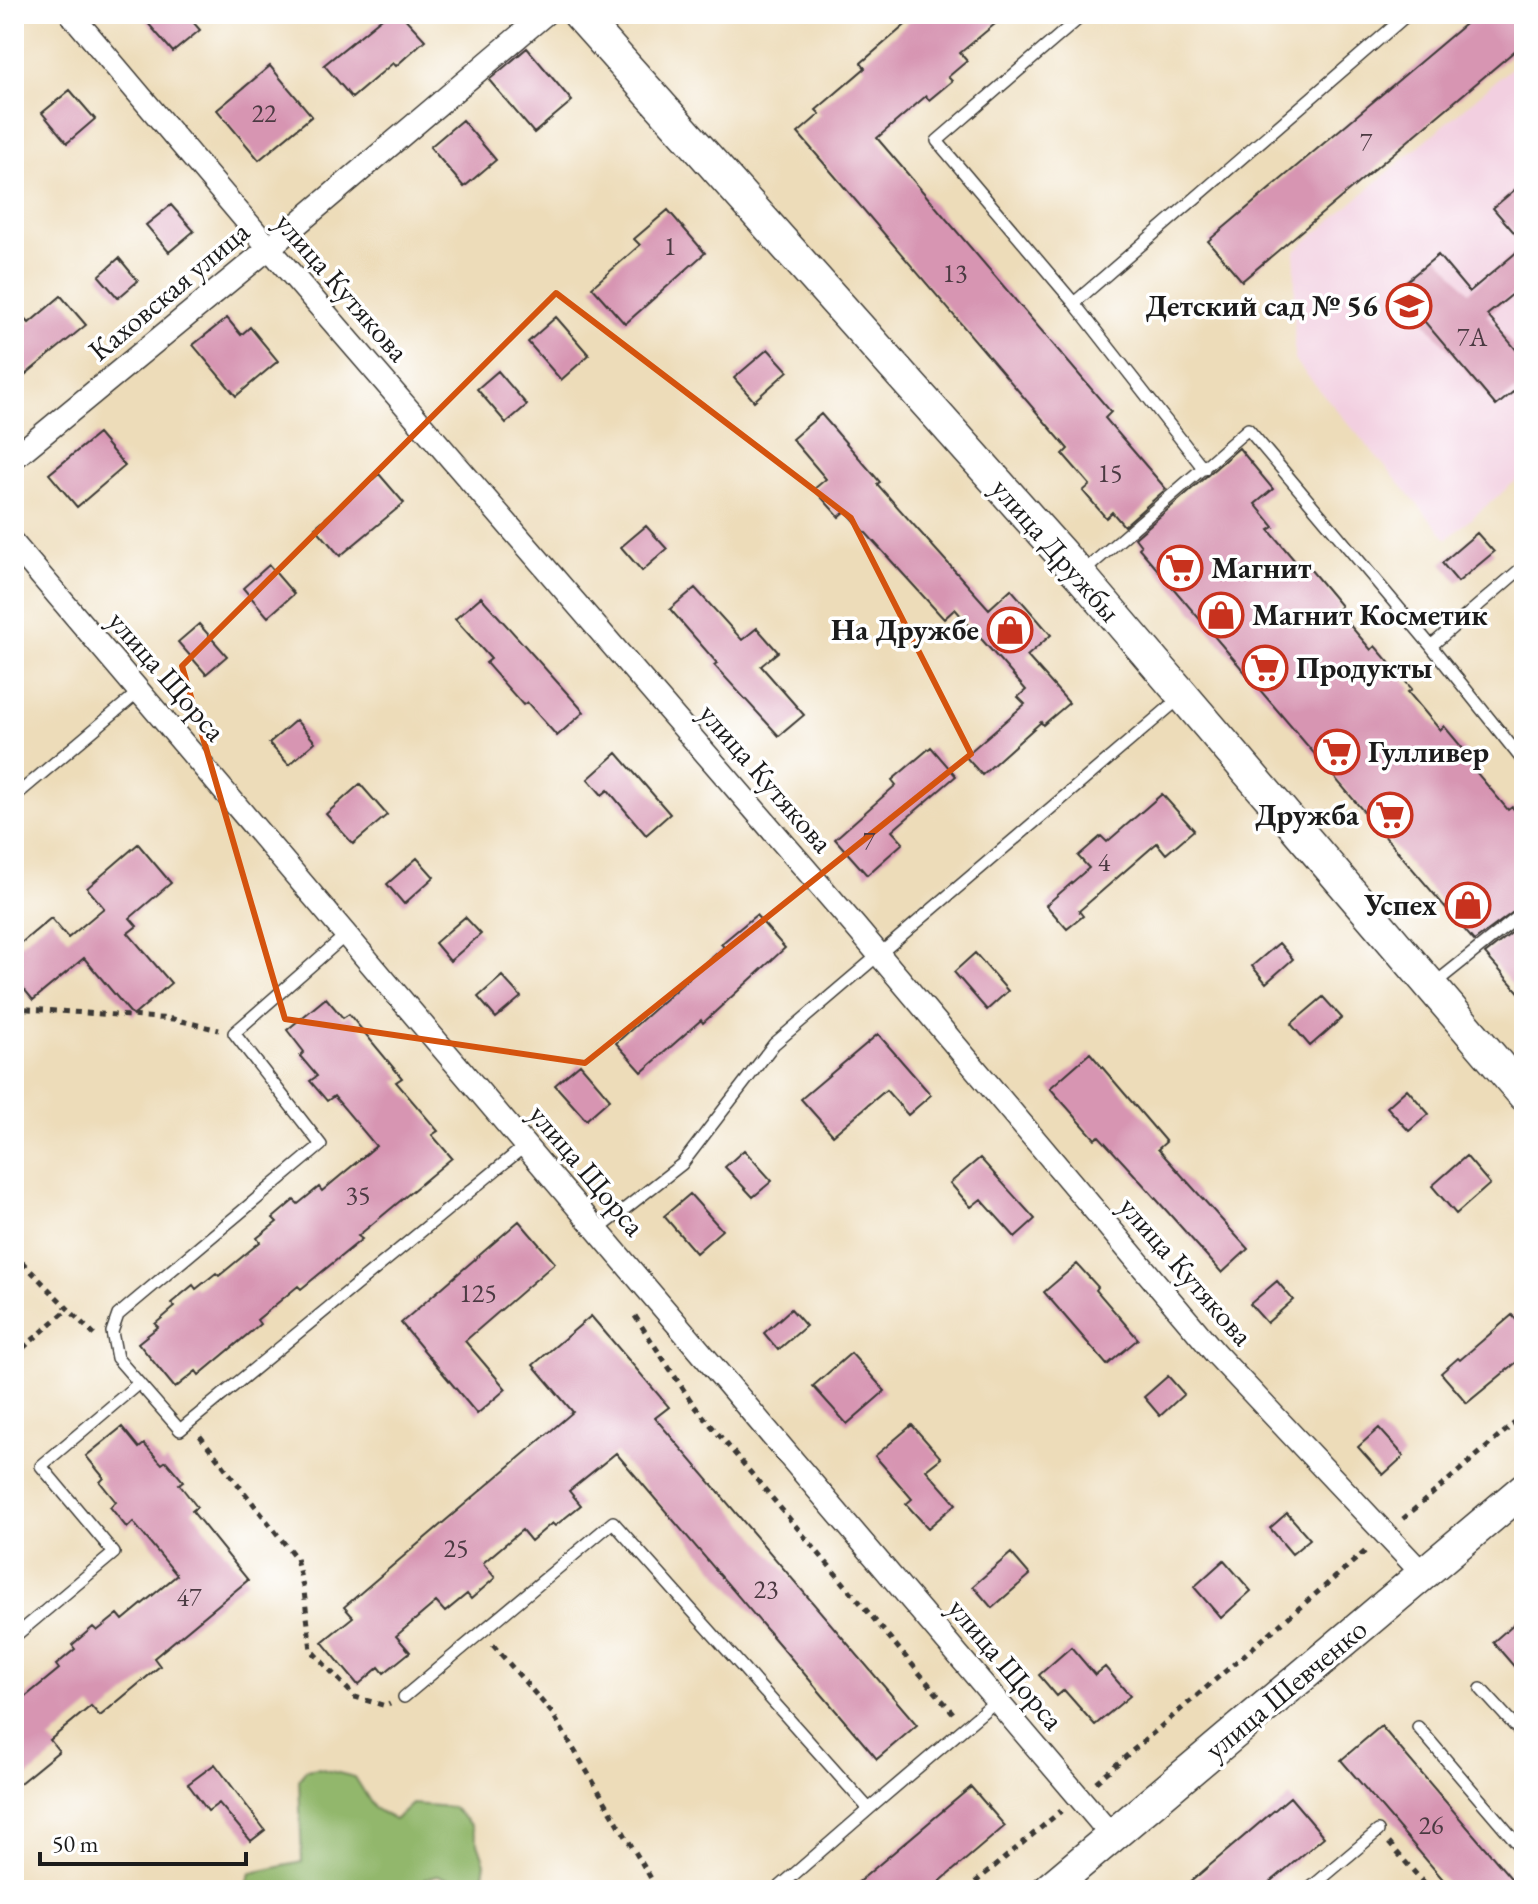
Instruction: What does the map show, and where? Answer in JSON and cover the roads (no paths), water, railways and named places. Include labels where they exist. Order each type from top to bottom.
[{"type":"street","name":"улица Кутякова","points":[[71,14],[878,954],[1215,1353],[1423,1574]]},
{"type":"street","name":"Каховская улица","points":[[14,458],[269,248],[545,14]]},
{"type":"street","name":"улица Дружбы","points":[[579,14],[1080,575],[1524,1095]]},
{"type":"street","name":"улица Щорса","points":[[14,544],[1112,1836]]},
{"type":"street","name":"улица Шевченко","points":[[1048,1890],[1524,1489]]},
{"type":"lane","points":[[1084,14],[937,141],[1074,303],[1204,469]]},
{"type":"lane","points":[[1074,303],[1408,14]]},
{"type":"lane","points":[[1080,575],[1248,429],[1431,646],[1524,762]]},
{"type":"lane","points":[[1431,646],[1524,566]]},
{"type":"lane","points":[[14,797],[141,690]]},
{"type":"lane","points":[[598,1230],[682,1164],[774,1044],[1182,696]]},
{"type":"lane","points":[[1431,987],[1524,912]]},
{"type":"lane","points":[[347,934],[234,1033],[321,1145],[118,1315],[112,1332],[117,1358],[180,1430],[526,1145]]},
{"type":"lane","points":[[14,1637],[114,1553],[41,1466],[139,1383]]},
{"type":"lane","points":[[404,1697],[613,1522],[869,1809]]},
{"type":"lane","points":[[1481,1689],[1524,1736]]},
{"type":"lane","points":[[776,1890],[997,1700]]},
{"type":"lane","points":[[1418,1727],[1524,1851]]},
{"type":"lane","points":[[1308,1890],[1378,1831]]},
{"type":"place","name":"Детский сад № 56","points":[[1409,306]]},
{"type":"place","name":"Магнит","points":[[1180,568]]},
{"type":"place","name":"Магнит Косметик","points":[[1221,615]]},
{"type":"place","name":"На Дружбе","points":[[1010,630]]},
{"type":"place","name":"Продукты","points":[[1265,668]]},
{"type":"place","name":"Гулливер","points":[[1337,752]]},
{"type":"place","name":"Дружба","points":[[1390,815]]},
{"type":"place","name":"Успех","points":[[1468,905]]}]
